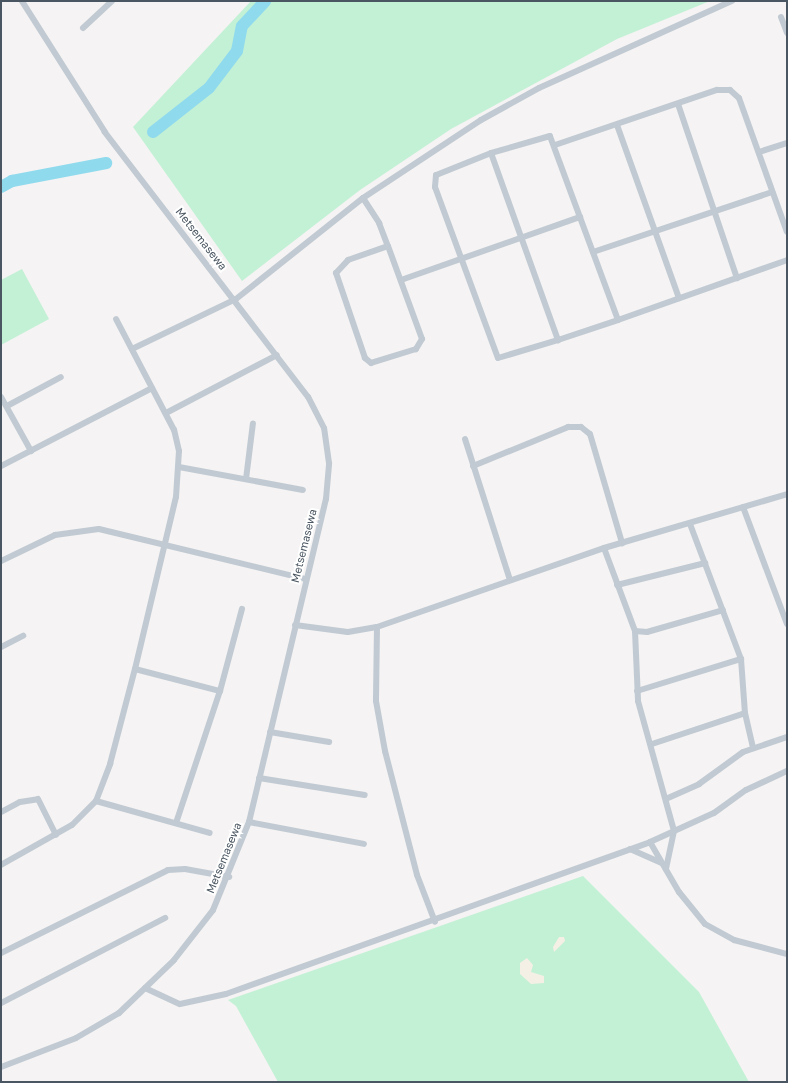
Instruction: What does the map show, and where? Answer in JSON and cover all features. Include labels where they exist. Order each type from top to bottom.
[{"type":"street","name":"Metsemasewa","points":[[1,1067],[76,1038],[119,1012],[145,988],[194,936],[213,910],[229,877],[249,822],[326,499],[328,445],[318,413],[236,299],[105,132],[22,1]]},
{"type":"street","points":[[83,28],[112,1]]},
{"type":"street","points":[[132,349],[236,299],[363,198],[481,120],[539,88],[732,1]]},
{"type":"street","points":[[781,17],[787,33]]},
{"type":"street","points":[[555,145],[717,90],[730,90],[739,98],[787,232]]},
{"type":"street","points":[[678,104],[737,278]]},
{"type":"street","points":[[617,125],[679,298]]},
{"type":"street","points":[[618,320],[553,139],[546,136],[491,153],[441,172],[434,180],[498,358],[618,320],[787,260]]},
{"type":"street","points":[[759,152],[787,143]]},
{"type":"street","points":[[491,153],[558,340]]},
{"type":"street","points":[[593,252],[772,192]]},
{"type":"street","points":[[363,198],[379,223],[388,246],[401,280],[421,343],[412,350],[371,363],[365,358],[336,273],[348,260],[388,246]]},
{"type":"street","points":[[401,280],[580,217]]},
{"type":"street","points":[[1,864],[56,835],[83,816],[96,800],[110,764],[135,669],[165,542],[179,467],[174,430],[116,318]]},
{"type":"street","points":[[166,413],[277,354]]},
{"type":"street","points":[[7,406],[61,377]]},
{"type":"street","points":[[1,466],[152,388]]},
{"type":"street","points":[[1,397],[31,451]]},
{"type":"street","points":[[246,480],[253,423]]},
{"type":"street","points":[[474,466],[568,428],[581,427],[590,434],[622,543]]},
{"type":"street","points":[[465,439],[510,580]]},
{"type":"street","points":[[179,467],[302,490]]},
{"type":"street","points":[[295,625],[348,632],[377,627],[604,548],[690,524],[787,494]]},
{"type":"street","points":[[743,508],[787,624]]},
{"type":"street","points":[[690,524],[741,659],[745,713],[753,747]]},
{"type":"street","points":[[1,561],[55,534],[77,529],[99,528],[165,542],[306,579]]},
{"type":"street","points":[[604,548],[635,631],[637,691],[668,798],[674,831],[666,868]]},
{"type":"street","points":[[617,585],[705,563]]},
{"type":"street","points":[[176,823],[220,691],[242,609]]},
{"type":"street","points":[[635,631],[647,632],[723,610]]},
{"type":"street","points":[[377,627],[376,701],[385,751],[417,875],[435,922]]},
{"type":"street","points":[[1,647],[23,636]]},
{"type":"street","points":[[637,691],[741,659]]},
{"type":"street","points":[[135,669],[220,691]]},
{"type":"street","points":[[652,744],[745,713]]},
{"type":"street","points":[[270,732],[329,742]]},
{"type":"street","points":[[668,798],[698,784],[753,747],[787,737]]},
{"type":"street","points":[[145,988],[180,1004],[200,1002],[435,922],[650,842],[787,772]]},
{"type":"street","points":[[259,778],[365,795]]},
{"type":"street","points":[[1,812],[20,802],[38,799],[56,835]]},
{"type":"street","points":[[96,800],[210,833]]},
{"type":"street","points":[[249,822],[364,844]]},
{"type":"street","points":[[650,842],[696,916],[716,932],[787,954]]},
{"type":"street","points":[[630,849],[666,868]]},
{"type":"street","points":[[1,953],[168,870],[185,869],[229,877]]},
{"type":"street","points":[[1,1003],[164,918]]},
{"type":"green space","points":[[251,1],[710,1],[617,39],[451,129],[360,190],[242,281],[133,127]]},
{"type":"green space","points":[[22,269],[49,319],[1,345],[1,280]]},
{"type":"green space","points":[[583,876],[699,992],[749,1082],[278,1082],[236,1006],[228,1000]]},
{"type":"sand","points":[[559,937],[564,937],[565,941],[554,952],[553,947]]},
{"type":"sand","points":[[527,958],[533,965],[531,972],[544,976],[544,983],[531,984],[520,974],[520,963]]},
{"type":"waterway","points":[[153,132],[209,88],[237,51],[242,26],[265,1]]},
{"type":"waterway","points":[[1,187],[12,181],[106,163]]}]
